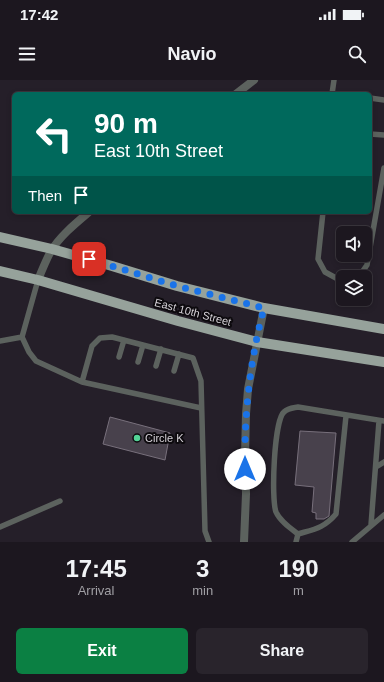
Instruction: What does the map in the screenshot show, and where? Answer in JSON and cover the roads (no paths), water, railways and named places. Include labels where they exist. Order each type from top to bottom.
[{"type":"main road","name":"East 10th Street","points":[[0,237],[52,249],[177,286],[264,308],[384,329]]},
{"type":"main road","name":"East 10th Street","points":[[0,271],[38,280],[178,321],[257,342],[384,362]]},
{"type":"street","points":[[239,92],[254,80]]},
{"type":"street","points":[[38,280],[52,249],[75,224],[87,214]]},
{"type":"street","points":[[244,542],[246,494],[246,414],[248,389],[264,308]]},
{"type":"lane","points":[[332,92],[334,80]]},
{"type":"lane","points":[[372,98],[384,100]]},
{"type":"lane","points":[[372,134],[384,135]]},
{"type":"lane","points":[[364,270],[367,265],[384,168]]},
{"type":"lane","points":[[323,214],[318,259],[325,272],[336,278]]},
{"type":"lane","points":[[38,280],[22,337],[29,352],[36,361],[82,382],[112,385],[202,408]]},
{"type":"lane","points":[[82,382],[92,346],[100,338],[112,336],[194,358],[201,381],[205,531],[209,542]]},
{"type":"lane","points":[[0,341],[22,337]]},
{"type":"lane","points":[[119,357],[124,340]]},
{"type":"lane","points":[[138,362],[143,345]]},
{"type":"lane","points":[[156,366],[161,350]]},
{"type":"lane","points":[[174,371],[179,354]]},
{"type":"lane","points":[[298,534],[284,523],[277,514],[274,506],[273,479],[279,419],[283,412],[290,408],[382,421],[371,526]]},
{"type":"lane","points":[[298,534],[328,524],[336,514],[346,416]]},
{"type":"lane","points":[[376,467],[384,462]]},
{"type":"lane","points":[[0,527],[60,501]]},
{"type":"lane","points":[[352,542],[384,515]]},
{"type":"lane","points":[[296,542],[298,534]]},
{"type":"place","name":"Circle K","points":[[137,438]]}]
